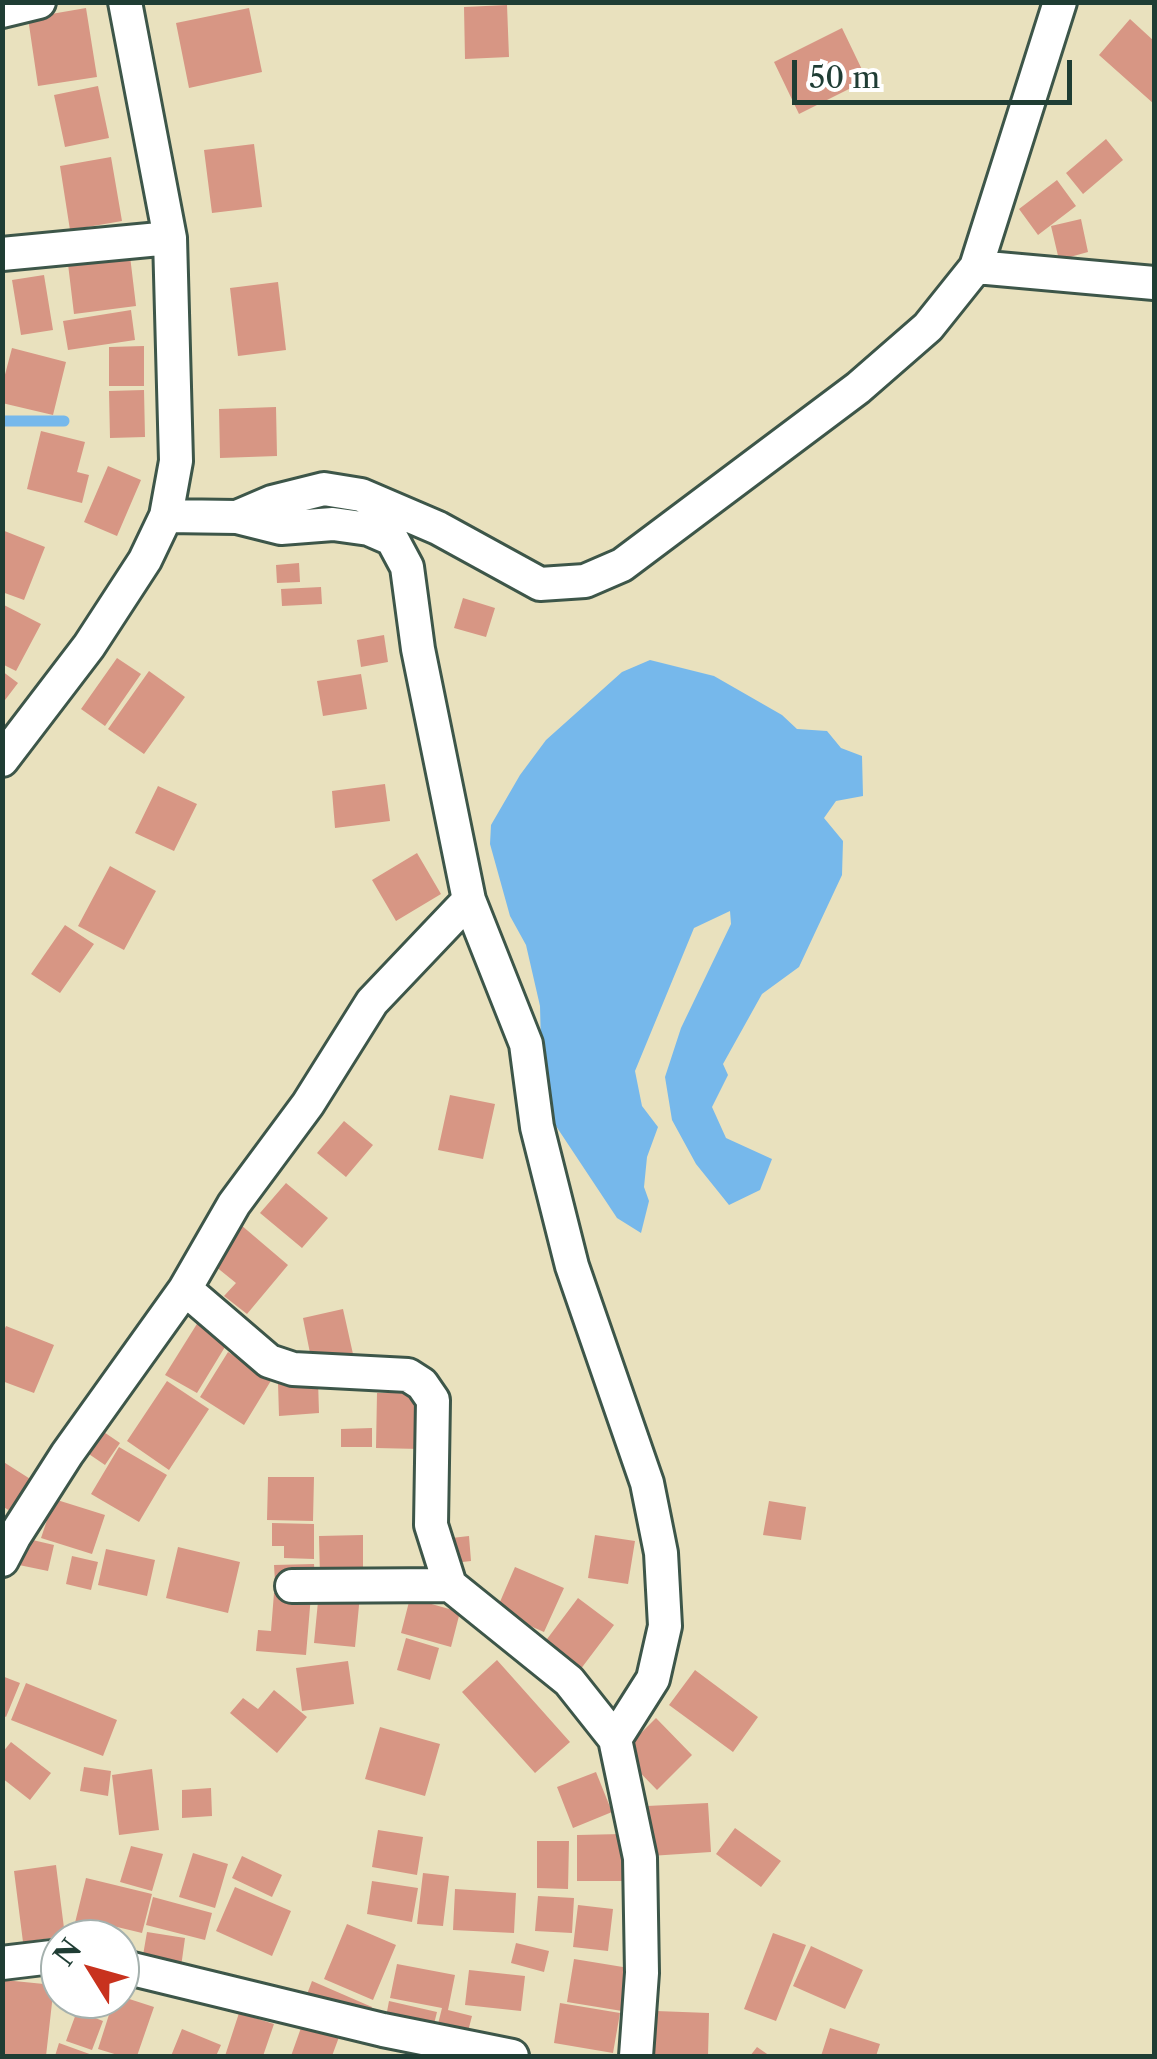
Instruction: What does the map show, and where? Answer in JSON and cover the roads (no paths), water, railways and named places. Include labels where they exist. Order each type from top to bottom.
[{"type":"street","points":[[2,11],[39,2]]},
{"type":"street","points":[[2,760],[90,646],[145,560],[166,516],[176,461],[170,238],[125,2]]},
{"type":"street","points":[[236,518],[272,502],[324,489],[362,494],[438,528],[540,584],[585,581],[622,565],[858,388],[928,327],[976,267],[1060,2]]},
{"type":"street","points":[[2,254],[170,238]]},
{"type":"street","points":[[976,267],[1154,283]]},
{"type":"street","points":[[166,516],[236,518],[280,528],[333,524],[369,529],[392,538],[407,567],[418,649],[469,900],[526,1044],[537,1128],[572,1266],[647,1483],[661,1553],[664,1626],[654,1679],[615,1739]]},
{"type":"street","points":[[2,1560],[68,1454],[185,1289],[234,1204],[308,1104],[372,1002],[469,900]]},
{"type":"street","points":[[185,1289],[269,1361],[293,1369],[408,1374],[422,1384],[433,1400],[431,1525],[450,1585],[569,1682],[615,1739],[640,1858],[642,1973],[636,2056]]},
{"type":"street","points":[[292,1586],[450,1585]]},
{"type":"street","points":[[2,1963],[40,1958]]},
{"type":"street","points":[[140,1971],[401,2034],[512,2056]]},
{"type":"water","points":[[650,660],[714,676],[782,715],[797,729],[827,731],[841,748],[862,756],[863,796],[836,801],[824,818],[843,841],[842,875],[799,967],[762,994],[723,1064],[728,1075],[712,1107],[726,1138],[772,1159],[760,1190],[729,1205],[696,1164],[672,1120],[665,1077],[681,1028],[731,924],[730,911],[694,928],[635,1071],[642,1106],[658,1127],[647,1157],[644,1187],[649,1201],[641,1233],[617,1218],[550,1117],[542,1084],[540,1006],[526,945],[510,916],[490,844],[491,825],[546,740],[622,672]]},
{"type":"waterway","points":[[2,421],[64,421]]}]
